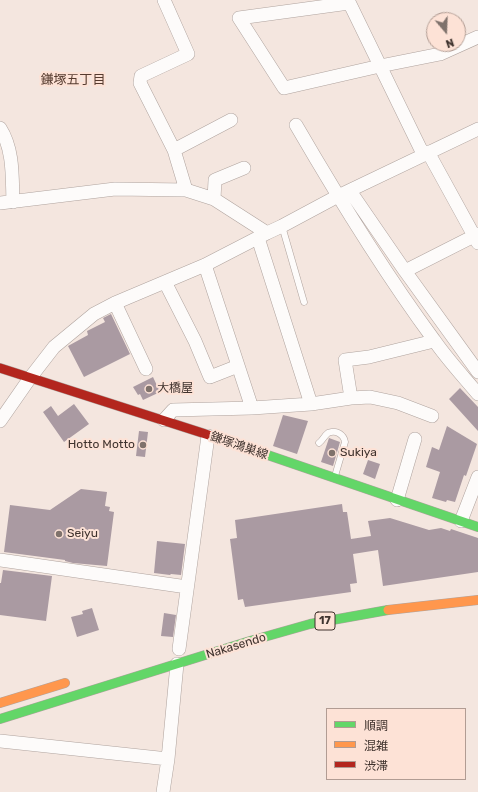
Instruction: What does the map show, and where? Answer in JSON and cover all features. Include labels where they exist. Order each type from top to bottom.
[{"type":"main road","name":"鎌塚鴻巣線","points":[[0,368],[164,420],[478,527]]},
{"type":"main road","name":"Nakasendo","points":[[0,719],[250,641],[310,624],[378,611],[478,600]]},
{"type":"main road","points":[[0,703],[74,680]]},
{"type":"street","points":[[164,0],[188,54],[141,76],[140,83],[174,150],[186,190]]},
{"type":"street","points":[[405,271],[476,237],[425,153],[380,66],[348,1],[239,18],[284,88],[380,66],[440,54],[478,37]]},
{"type":"street","points":[[174,150],[231,120]]},
{"type":"street","points":[[296,125],[338,196],[389,277],[434,341],[478,394]]},
{"type":"street","points":[[0,128],[8,148],[12,165],[6,203],[115,189],[186,190],[214,199],[262,235],[311,404]]},
{"type":"street","points":[[0,421],[54,347],[94,314],[115,303],[205,264],[282,226],[338,196],[425,153],[478,129]]},
{"type":"street","points":[[214,199],[215,180],[244,168]]},
{"type":"street","points":[[350,191],[405,271],[478,372]]},
{"type":"street","points":[[205,264],[252,408]]},
{"type":"street","points":[[165,282],[195,341],[210,377],[238,366]]},
{"type":"street","points":[[115,303],[146,369]]},
{"type":"street","points":[[351,398],[345,360],[369,357],[434,341]]},
{"type":"street","points":[[164,420],[173,410],[252,408],[311,404],[351,398],[370,397],[398,403],[432,416]]},
{"type":"street","points":[[179,649],[208,436]]},
{"type":"street","points":[[397,500],[415,439]]},
{"type":"street","points":[[461,521],[478,478]]},
{"type":"street","points":[[0,560],[187,587]]},
{"type":"street","points":[[163,792],[168,759],[177,664]]},
{"type":"street","points":[[0,741],[168,759]]},
{"type":"lane","points":[[282,226],[304,302]]},
{"type":"lane","points":[[319,443],[324,440],[328,433],[333,432],[342,434],[344,437],[345,442],[334,479]]},
{"type":"building","points":[[111,314],[130,354],[84,377],[68,346],[88,335],[87,331],[105,322],[103,318]]},
{"type":"building","points":[[153,377],[160,392],[143,400],[140,394],[138,395],[133,387]]},
{"type":"building","points":[[460,388],[478,407],[478,431],[449,399]]},
{"type":"building","points":[[74,404],[89,424],[64,442],[43,412],[51,406],[58,416]]},
{"type":"building","points":[[283,415],[308,421],[297,454],[273,446]]},
{"type":"building","points":[[447,426],[477,444],[455,502],[447,500],[446,502],[432,498],[440,472],[426,467],[432,447],[439,450]]},
{"type":"building","points":[[139,431],[148,432],[145,457],[136,456]]},
{"type":"building","points":[[329,438],[340,442],[333,466],[321,462]]},
{"type":"building","points":[[368,460],[380,464],[375,479],[363,474]]},
{"type":"building","points":[[81,489],[107,492],[105,506],[110,507],[109,511],[114,512],[107,566],[73,563],[65,560],[4,552],[10,505],[50,510]]},
{"type":"building","points":[[342,504],[343,512],[347,512],[351,539],[371,536],[368,521],[390,518],[429,530],[441,528],[450,531],[451,529],[478,538],[478,572],[383,586],[378,550],[353,554],[357,583],[350,584],[351,592],[245,607],[243,599],[238,600],[230,539],[237,538],[235,520]]},
{"type":"building","points":[[157,541],[185,544],[181,575],[154,573]]},
{"type":"building","points":[[3,570],[52,576],[46,621],[0,615],[0,583]]},
{"type":"building","points":[[92,608],[99,630],[77,637],[71,617],[83,614],[82,611]]},
{"type":"building","points":[[164,613],[176,615],[173,637],[161,636]]},
{"type":"traffic: fast","points":[[218,438],[478,527]]},
{"type":"traffic: fast","points":[[0,719],[250,641],[310,624],[388,610]]},
{"type":"traffic: slow","points":[[388,610],[478,600]]},
{"type":"traffic: slow","points":[[0,703],[65,683]]},
{"type":"traffic: jam","points":[[0,368],[218,438]]},
{"type":"place","name":"大橋屋","points":[[149,389]]},
{"type":"place","name":"Hotto Motto","points":[[143,445]]},
{"type":"place","name":"Sukiya","points":[[332,453]]},
{"type":"place","name":"Seiyu","points":[[59,534]]},
{"type":"district","name":"鎌塚五丁目","points":[[73,80]]}]
